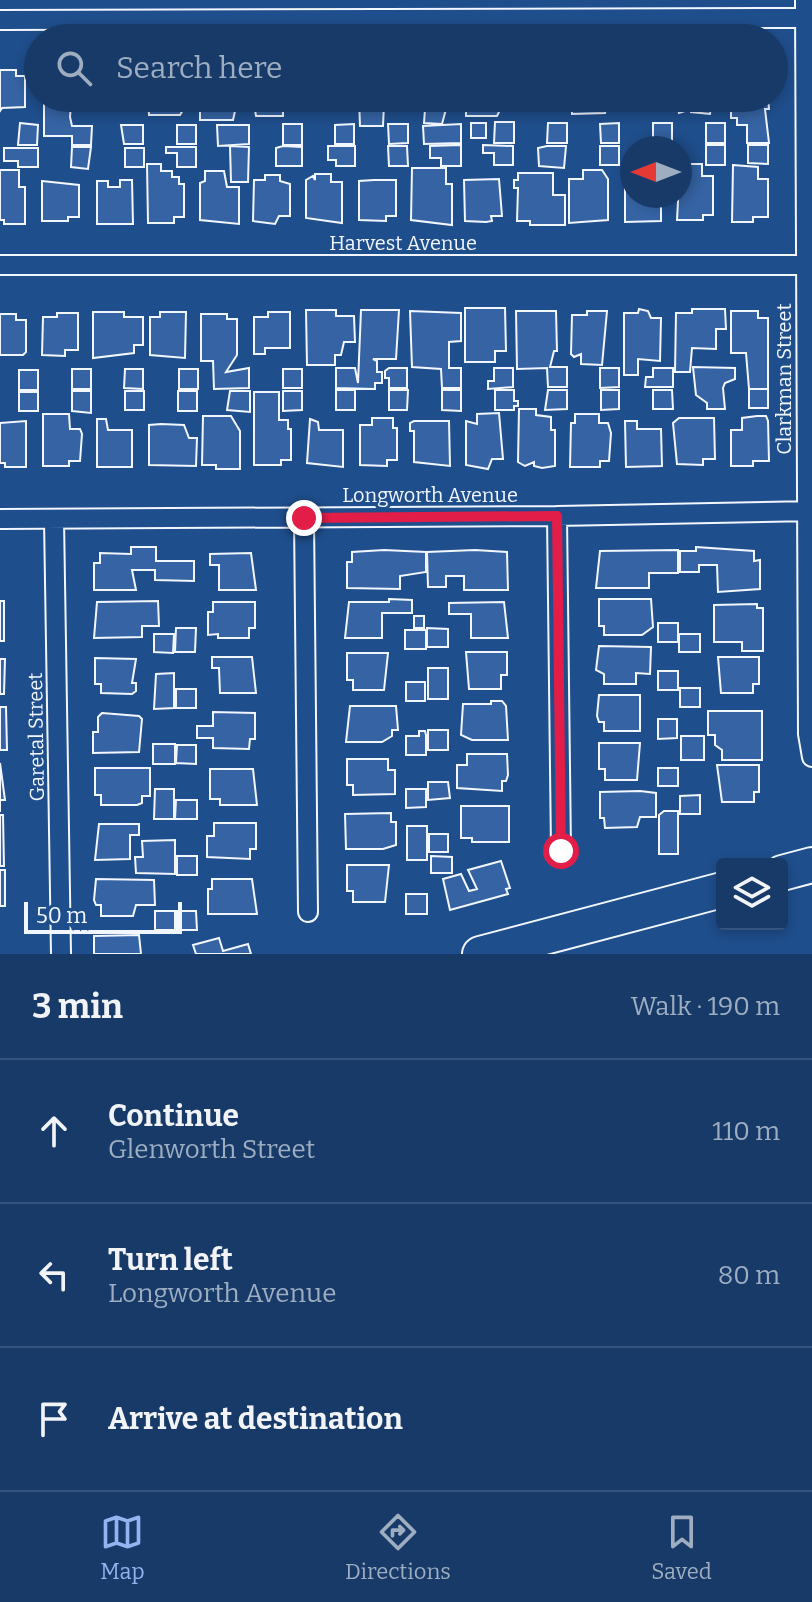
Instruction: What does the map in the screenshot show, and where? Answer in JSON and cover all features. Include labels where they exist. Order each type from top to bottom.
[{"type":"highway","points":[[788,871],[812,865]]},
{"type":"highway","points":[[480,954],[577,931],[716,892]]},
{"type":"highway","points":[[531,954],[577,931]]},
{"type":"street","points":[[0,20],[805,9]]},
{"type":"street","name":"Clarkman Street","points":[[805,9],[810,511],[808,734],[812,757]]},
{"type":"street","name":"Harvest Avenue","points":[[0,265],[806,265]]},
{"type":"street","name":"Longworth Avenue","points":[[0,519],[557,516],[810,511]]},
{"type":"street","points":[[557,516],[561,851]]},
{"type":"street","points":[[304,518],[308,912]]},
{"type":"street","name":"Garetal Street","points":[[54,519],[61,954]]},
{"type":"building","points":[[0,70],[16,70],[16,76],[24,76],[24,107],[2,108],[0,111]]},
{"type":"building","points":[[44,112],[70,112],[72,126],[92,126],[91,145],[72,145],[72,136],[44,136]]},
{"type":"building","points":[[149,112],[182,112],[180,115],[149,115]]},
{"type":"building","points":[[200,112],[235,112],[233,120],[200,120]]},
{"type":"building","points":[[255,112],[283,112],[283,116],[256,116]]},
{"type":"building","points":[[360,112],[384,112],[383,126],[360,126]]},
{"type":"building","points":[[425,112],[445,112],[442,124],[424,123]]},
{"type":"building","points":[[466,112],[499,112],[497,116],[466,116]]},
{"type":"building","points":[[572,112],[605,112],[605,113]]},
{"type":"building","points":[[731,112],[765,112],[769,143],[747,143],[747,125],[737,125],[737,118],[731,118]]},
{"type":"building","points":[[495,122],[514,122],[514,143],[494,143]]},
{"type":"building","points":[[20,123],[38,125],[37,145],[18,145]]},
{"type":"building","points":[[471,123],[486,123],[486,138],[471,138]]},
{"type":"building","points":[[548,123],[567,123],[567,143],[547,143]]},
{"type":"building","points":[[619,123],[619,143],[601,143],[600,124]]},
{"type":"building","points":[[653,123],[672,123],[672,136],[653,136]]},
{"type":"building","points":[[706,123],[725,123],[725,143],[706,143]]},
{"type":"building","points":[[283,124],[302,124],[302,145],[283,145]]},
{"type":"building","points":[[354,124],[354,144],[335,144],[335,125]]},
{"type":"building","points":[[388,124],[408,124],[408,143],[389,144]]},
{"type":"building","points":[[461,124],[461,143],[424,144],[423,126]]},
{"type":"building","points":[[121,125],[143,125],[143,144],[124,144]]},
{"type":"building","points":[[177,125],[196,125],[196,144],[177,144]]},
{"type":"building","points":[[217,125],[249,125],[249,144],[218,146]]},
{"type":"building","points":[[461,145],[461,166],[441,166],[441,158],[430,158],[430,146]]},
{"type":"building","points":[[483,145],[513,146],[513,165],[494,165],[494,153],[483,153]]},
{"type":"building","points":[[706,145],[725,145],[725,165],[706,165]]},
{"type":"building","points":[[748,145],[768,145],[768,164],[748,163]]},
{"type":"building","points":[[230,146],[249,147],[248,182],[231,182]]},
{"type":"building","points":[[328,146],[355,146],[355,166],[336,166],[336,160],[328,160]]},
{"type":"building","points":[[388,146],[407,146],[408,166],[389,166]]},
{"type":"building","points":[[566,146],[564,168],[539,166],[538,148]]},
{"type":"building","points":[[600,146],[619,146],[619,165],[600,165]]},
{"type":"building","points":[[72,147],[91,147],[88,169],[71,167]]},
{"type":"building","points":[[166,147],[196,147],[196,167],[177,167],[177,153],[166,153]]},
{"type":"building","points":[[302,147],[302,166],[276,166],[276,148]]},
{"type":"building","points":[[4,148],[38,148],[38,167],[18,167],[18,161],[4,161]]},
{"type":"building","points":[[125,148],[144,148],[144,167],[125,167]]},
{"type":"building","points":[[147,164],[161,164],[161,171],[172,171],[172,177],[179,177],[179,184],[184,184],[184,217],[174,217],[174,223],[148,223]]},
{"type":"building","points":[[692,164],[702,164],[702,176],[713,176],[713,215],[703,215],[703,220],[677,220],[678,208],[692,208]]},
{"type":"building","points":[[733,165],[758,167],[758,179],[768,179],[768,217],[753,217],[753,222],[732,222]]},
{"type":"building","points":[[412,168],[446,168],[446,184],[452,184],[452,225],[411,220]]},
{"type":"building","points":[[0,170],[19,170],[19,187],[25,187],[25,224],[4,224],[4,220],[0,220]]},
{"type":"building","points":[[583,170],[602,170],[608,179],[608,220],[569,223],[569,179],[583,179]]},
{"type":"building","points":[[205,171],[224,171],[227,187],[239,187],[239,224],[200,220],[200,183],[205,181]]},
{"type":"building","points":[[518,173],[553,173],[553,195],[565,195],[565,225],[530,225],[530,221],[517,221],[518,188],[514,188],[514,180],[518,180]]},
{"type":"building","points":[[315,174],[331,174],[331,182],[342,182],[342,223],[306,218],[306,180],[313,176],[315,180]]},
{"type":"building","points":[[265,175],[280,175],[280,181],[290,184],[290,216],[279,216],[275,224],[253,221],[254,180],[265,180]]},
{"type":"building","points":[[499,179],[502,216],[491,216],[492,221],[486,222],[465,221],[464,180]]},
{"type":"building","points":[[120,180],[132,180],[133,224],[97,224],[97,181],[108,181],[108,187],[120,187]]},
{"type":"building","points":[[396,180],[396,216],[386,216],[386,221],[359,220],[359,181]]},
{"type":"building","points":[[42,181],[79,185],[79,217],[68,217],[68,221],[42,221]]},
{"type":"building","points":[[625,208],[661,208],[661,221],[625,222]]},
{"type":"building","points":[[465,308],[505,308],[506,351],[495,351],[495,362],[465,362]]},
{"type":"building","points":[[639,309],[648,311],[651,318],[661,318],[660,361],[638,359],[638,375],[624,375],[624,313],[638,313]]},
{"type":"building","points":[[692,309],[725,309],[726,329],[716,329],[716,349],[692,348],[690,372],[675,372],[676,313],[692,313]]},
{"type":"building","points":[[306,310],[336,310],[336,316],[354,316],[355,342],[344,342],[341,355],[335,355],[335,365],[307,365]]},
{"type":"building","points":[[361,310],[399,310],[396,359],[373,359],[377,361],[377,372],[382,372],[382,383],[375,383],[375,389],[336,388],[336,368],[355,368],[358,383]]},
{"type":"building","points":[[410,311],[461,313],[461,341],[449,342],[449,368],[461,368],[461,388],[442,388],[441,369],[412,367]]},
{"type":"building","points":[[516,311],[556,311],[557,351],[554,351],[550,367],[567,367],[567,387],[548,387],[547,368],[517,369]]},
{"type":"building","points":[[587,311],[607,311],[602,365],[581,364],[581,354],[574,357],[571,354],[572,315],[587,315]]},
{"type":"building","points":[[731,311],[758,311],[758,318],[768,318],[768,389],[749,389],[746,353],[731,353]]},
{"type":"building","points":[[93,312],[124,312],[124,317],[143,317],[143,345],[134,345],[134,353],[93,358]]},
{"type":"building","points":[[160,312],[186,312],[185,358],[150,355],[150,317],[160,317]]},
{"type":"building","points":[[268,312],[290,312],[290,348],[265,348],[265,354],[254,354],[254,317],[268,317]]},
{"type":"building","points":[[57,313],[78,313],[78,350],[65,350],[65,356],[42,355],[43,317],[57,317]]},
{"type":"building","points":[[0,314],[16,314],[16,320],[26,320],[26,352],[23,355],[0,355]]},
{"type":"building","points":[[201,314],[227,314],[227,319],[237,319],[237,355],[226,372],[249,368],[249,388],[214,389],[213,361],[201,361]]},
{"type":"building","points":[[693,367],[735,368],[735,379],[725,383],[723,388],[725,409],[707,409],[707,403],[696,395]]},
{"type":"building","points":[[389,368],[407,368],[407,388],[389,388],[385,371]]},
{"type":"building","points":[[494,368],[513,368],[513,387],[488,389],[488,381],[494,381]]},
{"type":"building","points":[[600,368],[619,368],[619,387],[600,388]]},
{"type":"building","points":[[653,368],[673,368],[673,387],[645,387],[646,377],[653,377]]},
{"type":"building","points":[[72,369],[91,369],[91,389],[72,389]]},
{"type":"building","points":[[125,369],[143,369],[143,389],[124,388]]},
{"type":"building","points":[[179,369],[198,369],[198,389],[179,389]]},
{"type":"building","points":[[283,369],[302,369],[302,388],[283,388]]},
{"type":"building","points":[[19,370],[38,370],[38,390],[19,390]]},
{"type":"building","points":[[749,389],[768,389],[768,408],[749,408]]},
{"type":"building","points":[[336,390],[355,390],[355,410],[336,410]]},
{"type":"building","points":[[389,390],[408,390],[407,410],[389,410]]},
{"type":"building","points":[[442,390],[461,390],[461,411],[442,410]]},
{"type":"building","points":[[495,390],[514,390],[514,401],[518,401],[518,406],[514,406],[514,410],[495,410]]},
{"type":"building","points":[[548,390],[567,390],[567,409],[545,410]]},
{"type":"building","points":[[601,390],[619,390],[619,409],[601,410]]},
{"type":"building","points":[[653,390],[672,390],[673,409],[653,409]]},
{"type":"building","points":[[72,391],[91,391],[91,413],[72,411]]},
{"type":"building","points":[[125,391],[144,391],[144,410],[125,410]]},
{"type":"building","points":[[178,391],[197,391],[197,411],[178,411]]},
{"type":"building","points":[[230,391],[250,391],[250,412],[227,410]]},
{"type":"building","points":[[283,391],[302,391],[302,410],[283,411]]},
{"type":"building","points":[[19,392],[38,392],[38,411],[19,411]]},
{"type":"building","points":[[254,392],[279,392],[279,420],[288,420],[288,429],[291,429],[291,460],[281,460],[281,465],[254,465]]},
{"type":"building","points":[[519,409],[536,409],[536,415],[551,417],[551,430],[555,430],[555,466],[542,468],[534,466],[534,462],[525,466],[518,462]]},
{"type":"building","points":[[499,413],[503,459],[492,459],[488,469],[466,465],[466,421],[477,424],[477,414]]},
{"type":"building","points":[[43,414],[69,414],[70,429],[80,429],[82,434],[80,461],[69,461],[69,466],[43,466]]},
{"type":"building","points":[[575,414],[599,414],[599,423],[608,423],[611,433],[609,461],[600,461],[600,467],[570,467],[571,423],[575,423]]},
{"type":"building","points":[[203,416],[231,416],[240,431],[240,469],[216,469],[216,465],[202,465]]},
{"type":"building","points":[[766,416],[768,421],[769,461],[753,461],[753,466],[731,466],[731,430],[742,430],[742,418]]},
{"type":"building","points":[[372,418],[393,418],[393,428],[397,428],[397,460],[387,460],[387,466],[360,465],[360,425],[372,425]]},
{"type":"building","points":[[679,418],[714,418],[715,459],[703,459],[703,465],[677,464],[673,423]]},
{"type":"building","points":[[97,419],[106,419],[108,430],[132,430],[132,467],[97,467]]},
{"type":"building","points":[[310,419],[318,422],[319,430],[343,430],[343,467],[307,463]]},
{"type":"building","points":[[26,421],[26,467],[5,467],[5,463],[0,463],[0,423]]},
{"type":"building","points":[[449,421],[450,466],[414,462],[414,431],[410,431],[410,423]]},
{"type":"building","points":[[625,421],[637,421],[637,429],[661,429],[662,466],[626,467]]},
{"type":"building","points":[[149,425],[184,425],[189,438],[197,438],[196,466],[149,465]]},
{"type":"building","points":[[131,547],[156,547],[156,561],[194,561],[194,581],[155,580],[155,570],[132,570],[136,590],[94,590],[94,563],[100,563],[100,553],[131,554]]},
{"type":"building","points":[[696,547],[754,551],[754,561],[760,560],[760,589],[718,592],[717,565],[699,565],[699,572],[680,572],[680,551],[696,551]]},
{"type":"building","points":[[678,550],[678,573],[649,573],[649,588],[596,588],[600,551]]},
{"type":"building","points":[[352,552],[426,552],[426,572],[400,576],[400,589],[347,588],[347,562],[352,562]]},
{"type":"building","points":[[427,552],[507,552],[508,590],[464,590],[464,576],[446,576],[446,587],[428,587]]},
{"type":"building","points":[[251,553],[256,590],[219,590],[219,565],[210,565],[210,554]]},
{"type":"building","points":[[389,599],[412,600],[412,613],[382,613],[382,638],[345,638],[349,602],[389,602]]},
{"type":"building","points":[[599,599],[651,599],[653,627],[642,635],[604,635],[604,626],[599,626]]},
{"type":"building","points":[[0,601],[4,601],[4,641],[0,641]]},
{"type":"building","points":[[158,601],[159,626],[142,626],[142,637],[94,638],[97,602]]},
{"type":"building","points":[[213,602],[255,602],[255,628],[249,628],[249,638],[208,635],[208,612],[213,612]]},
{"type":"building","points":[[504,602],[508,638],[471,638],[471,614],[449,614],[449,603]]},
{"type":"building","points":[[757,604],[757,608],[763,608],[763,651],[742,651],[742,642],[714,642],[714,605]]},
{"type":"building","points":[[414,616],[424,616],[424,628],[414,628]]},
{"type":"building","points":[[658,623],[678,623],[678,642],[658,642]]},
{"type":"building","points":[[176,628],[196,628],[195,652],[175,652]]},
{"type":"building","points":[[427,628],[448,629],[448,647],[427,647]]},
{"type":"building","points":[[405,630],[426,630],[426,649],[405,649]]},
{"type":"building","points":[[154,634],[174,634],[173,653],[154,652]]},
{"type":"building","points":[[679,634],[700,634],[700,652],[679,652]]},
{"type":"building","points":[[599,646],[651,647],[650,674],[636,673],[636,684],[604,684],[604,674],[596,670]]},
{"type":"building","points":[[466,652],[507,652],[507,675],[501,675],[501,689],[469,689]]},
{"type":"building","points":[[347,653],[388,653],[384,690],[353,690],[353,680],[347,680]]},
{"type":"building","points":[[212,657],[252,657],[256,693],[220,693],[219,668],[212,668]]},
{"type":"building","points":[[718,657],[759,657],[759,684],[753,684],[753,693],[721,693]]},
{"type":"building","points":[[95,658],[136,659],[132,683],[136,683],[136,691],[132,694],[101,693],[101,684],[95,684]]},
{"type":"building","points":[[0,659],[5,659],[4,694],[0,694]]},
{"type":"building","points":[[428,668],[448,668],[448,699],[428,699]]},
{"type":"building","points":[[658,671],[678,671],[678,690],[658,690]]},
{"type":"building","points":[[174,673],[174,708],[154,709],[156,674]]},
{"type":"building","points":[[406,682],[425,682],[425,701],[406,701]]},
{"type":"building","points":[[680,688],[700,688],[700,707],[680,707]]},
{"type":"building","points":[[176,689],[196,689],[196,708],[176,708]]},
{"type":"building","points":[[599,695],[640,695],[640,731],[604,731],[604,722],[599,722],[597,716]]},
{"type":"building","points":[[491,701],[502,701],[506,706],[508,740],[472,740],[461,735],[463,704],[491,704]]},
{"type":"building","points":[[350,706],[396,706],[398,730],[392,730],[392,736],[382,742],[346,742]]},
{"type":"building","points":[[0,707],[6,707],[7,750],[0,750]]},
{"type":"building","points":[[708,711],[762,711],[762,760],[722,760],[722,750],[715,745],[715,735],[708,735]]},
{"type":"building","points":[[213,712],[255,713],[255,739],[250,739],[249,749],[213,748],[213,738],[197,738],[197,726],[213,726]]},
{"type":"building","points":[[102,713],[139,716],[142,719],[139,752],[93,753],[93,732],[98,732],[98,717]]},
{"type":"building","points":[[658,719],[677,719],[677,738],[658,739]]},
{"type":"building","points":[[428,730],[448,730],[448,750],[428,750]]},
{"type":"building","points":[[419,731],[425,731],[426,755],[406,755],[406,736],[419,736]]},
{"type":"building","points":[[681,736],[704,736],[704,760],[681,760]]},
{"type":"building","points":[[599,743],[640,743],[637,780],[605,780],[605,769],[599,769]]},
{"type":"building","points":[[153,744],[175,744],[175,764],[153,764]]},
{"type":"building","points":[[177,745],[196,745],[196,764],[176,763]]},
{"type":"building","points":[[467,754],[507,754],[508,775],[506,781],[502,781],[502,791],[457,788],[457,765],[467,765]]},
{"type":"building","points":[[347,759],[388,759],[388,770],[395,770],[395,794],[353,795],[353,785],[347,785]]},
{"type":"building","points":[[0,763],[5,800],[0,800]]},
{"type":"building","points":[[717,765],[759,765],[759,792],[754,792],[754,802],[722,802]]},
{"type":"building","points":[[95,768],[150,768],[150,796],[142,796],[142,803],[137,805],[101,805],[101,795],[95,795]]},
{"type":"building","points":[[658,768],[678,768],[678,786],[658,786]]},
{"type":"building","points":[[210,769],[253,769],[257,805],[220,805],[220,799],[210,799]]},
{"type":"building","points":[[428,782],[448,782],[450,798],[428,800]]},
{"type":"building","points":[[155,789],[174,789],[174,819],[154,819]]},
{"type":"building","points":[[406,789],[426,789],[426,807],[406,808]]},
{"type":"building","points":[[600,792],[656,793],[656,817],[640,817],[637,827],[605,828],[604,818],[600,818]]},
{"type":"building","points":[[700,795],[700,814],[680,814],[680,796]]},
{"type":"building","points":[[176,800],[197,800],[197,819],[175,819]]},
{"type":"building","points":[[461,806],[509,806],[509,842],[472,842],[472,838],[461,838]]},
{"type":"building","points":[[664,811],[678,811],[678,854],[659,854],[659,815]]},
{"type":"building","points":[[391,813],[391,822],[396,822],[396,845],[383,849],[346,849],[345,814]]},
{"type":"building","points":[[0,815],[3,815],[4,866],[0,866]]},
{"type":"building","points":[[214,823],[256,823],[256,849],[250,849],[250,859],[207,857],[207,836],[214,836]]},
{"type":"building","points":[[99,824],[139,824],[139,835],[130,835],[130,859],[95,860]]},
{"type":"building","points":[[407,826],[427,826],[427,860],[407,860]]},
{"type":"building","points":[[429,834],[448,834],[448,852],[429,852]]},
{"type":"building","points":[[175,840],[175,874],[136,873],[135,857],[143,857],[142,841]]},
{"type":"building","points":[[177,856],[197,856],[197,875],[177,875]]},
{"type":"building","points":[[431,856],[452,857],[452,873],[431,873]]},
{"type":"building","points":[[501,861],[510,888],[506,889],[508,894],[450,910],[443,879],[461,874],[469,891],[477,889],[468,870]]},
{"type":"building","points":[[347,865],[389,865],[385,902],[353,902],[353,891],[347,891]]},
{"type":"building","points":[[0,870],[5,870],[5,906],[0,906]]},
{"type":"building","points":[[96,879],[154,880],[155,905],[136,905],[133,916],[101,916],[101,905],[96,905],[94,900]]},
{"type":"building","points":[[212,879],[252,879],[257,914],[208,914],[208,889],[212,889]]},
{"type":"building","points":[[406,894],[427,894],[427,914],[406,914]]},
{"type":"building","points":[[155,911],[175,911],[175,930],[155,930]]},
{"type":"building","points":[[177,911],[196,911],[197,930],[177,930]]},
{"type":"building","points":[[139,935],[141,954],[94,954],[94,936]]},
{"type":"building","points":[[219,938],[223,951],[248,944],[251,954],[196,954],[193,945]]},
{"type":"route","points":[[304,518],[557,516],[561,851]]}]
